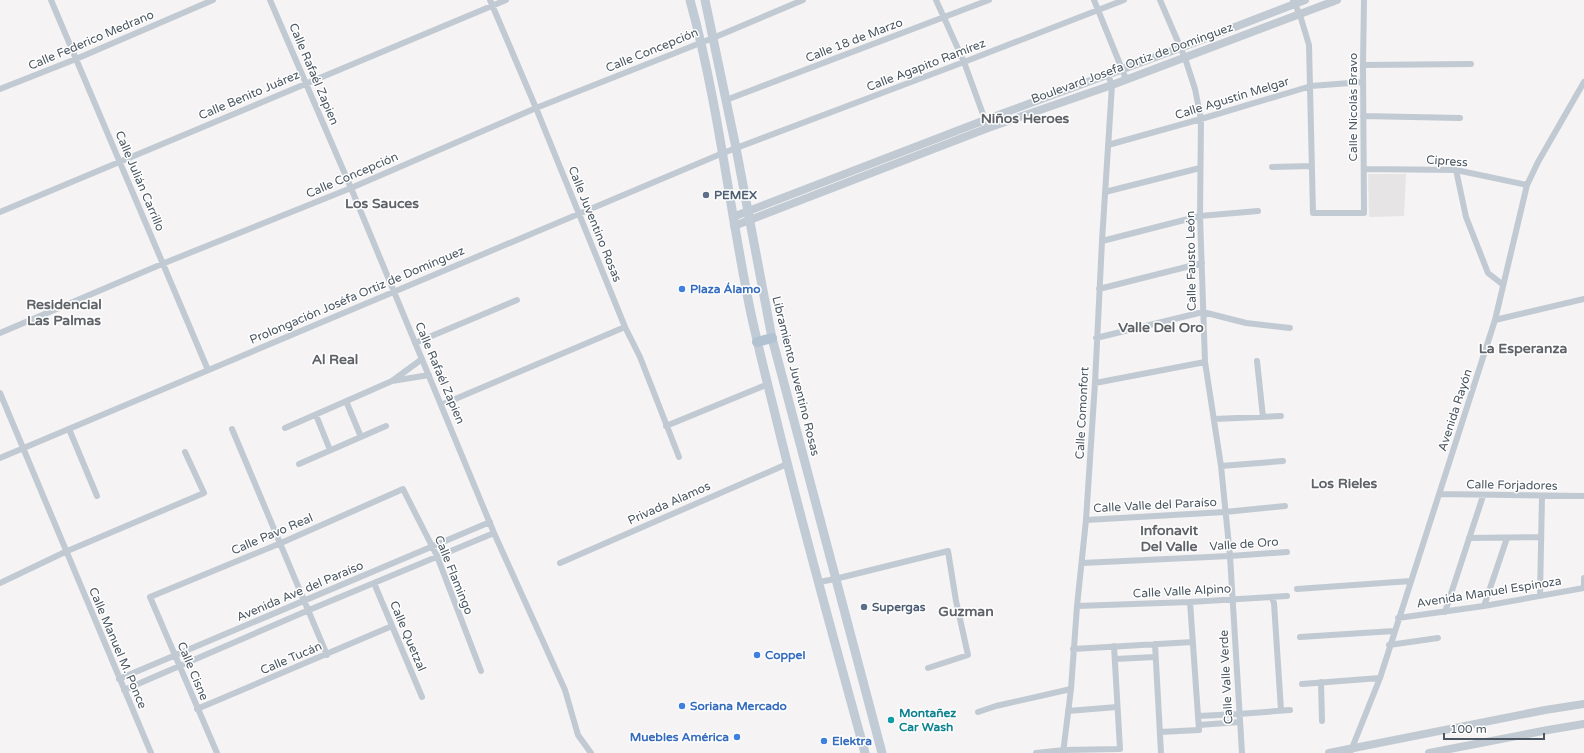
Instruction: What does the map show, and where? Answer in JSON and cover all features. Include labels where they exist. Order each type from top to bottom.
[{"type":"main road","points":[[690,0],[701,42],[723,153],[734,221],[757,342],[787,464],[865,753]]},
{"type":"main road","name":"Libramiento Juventino Rosas","points":[[704,0],[714,38],[772,338],[882,753]]},
{"type":"main road","points":[[757,342],[772,338]]},
{"type":"street","name":"Calle Julián Carrillo","points":[[51,0],[208,370]]},
{"type":"street","name":"Calle Federico Medrano","points":[[0,89],[76,59],[213,0]]},
{"type":"street","name":"Calle Rafaél Zapien","points":[[270,0],[351,188],[494,533],[565,690],[578,735],[591,753]]},
{"type":"street","name":"Calle Benito Juárez","points":[[0,212],[491,3],[506,0]]},
{"type":"street","name":"Calle Concepción","points":[[0,333],[162,264],[351,188],[536,108],[714,38],[803,0]]},
{"type":"street","points":[[936,0],[964,62],[988,128]]},
{"type":"street","name":"Calle 18 de Marzo","points":[[726,100],[990,0]]},
{"type":"street","points":[[1094,0],[1126,79]]},
{"type":"street","name":"Calle Agapito Ramírez","points":[[723,153],[1124,0]]},
{"type":"street","name":"Calle Fausto León","points":[[1160,0],[1185,58],[1196,89],[1201,119],[1200,216],[1205,362],[1221,466],[1233,599]]},
{"type":"street","name":"Boulevard Josefa Ortiz de Domínguez","points":[[749,216],[985,120],[1180,48],[1294,2],[1305,0]]},
{"type":"street","name":"Boulevard Josefa Ortiz de Domínguez","points":[[734,221],[988,128],[1112,85],[1337,0]]},
{"type":"street","name":"Calle Nicolás Bravo","points":[[1312,166],[1313,213],[1364,214],[1364,0]]},
{"type":"street","points":[[1272,167],[1312,166],[1310,45],[1294,2]]},
{"type":"street","name":"Calle Juventino Rosas","points":[[491,3],[536,108],[625,327],[640,357],[679,457]]},
{"type":"street","points":[[1363,65],[1471,64]]},
{"type":"street","name":"Calle Comonfort","points":[[1063,752],[1071,689],[1073,649],[1086,520],[1096,383],[1096,338],[1112,85],[1108,75]]},
{"type":"street","name":"Calle Agustín Melgar","points":[[1108,145],[1311,86],[1363,82]]},
{"type":"street","name":"Avenida Rayón","points":[[1351,751],[1380,678],[1389,645],[1495,320],[1502,284],[1527,184],[1584,82]]},
{"type":"street","points":[[1363,116],[1460,118]]},
{"type":"street","name":"Prolongación Joséfa Ortiz de Domínguez","points":[[0,458],[723,153]]},
{"type":"street","points":[[1105,192],[1200,168]]},
{"type":"street","name":"Cipress","points":[[1364,170],[1456,170],[1527,184]]},
{"type":"street","points":[[1456,170],[1466,217],[1488,273],[1502,284]]},
{"type":"street","points":[[1102,241],[1200,216],[1258,211]]},
{"type":"street","points":[[1099,289],[1202,263]]},
{"type":"street","points":[[415,343],[516,300]]},
{"type":"street","points":[[1495,320],[1584,300]]},
{"type":"street","points":[[1096,338],[1203,312],[1246,323],[1290,328]]},
{"type":"street","points":[[441,405],[625,327]]},
{"type":"street","points":[[392,381],[422,359]]},
{"type":"street","points":[[1257,361],[1263,417]]},
{"type":"street","points":[[1096,383],[1205,362]]},
{"type":"street","points":[[285,428],[392,381],[429,374]]},
{"type":"street","points":[[666,426],[768,384]]},
{"type":"street","name":"Calle Manuel M. Ponce","points":[[0,393],[65,552],[151,753]]},
{"type":"street","points":[[346,401],[361,437]]},
{"type":"street","points":[[316,415],[330,450]]},
{"type":"street","points":[[1214,419],[1281,416]]},
{"type":"street","points":[[299,464],[386,426]]},
{"type":"street","points":[[69,429],[97,496]]},
{"type":"street","points":[[232,429],[327,655]]},
{"type":"street","points":[[0,583],[65,552],[204,493],[185,452]]},
{"type":"street","points":[[1221,466],[1283,461]]},
{"type":"street","name":"Privada Alamos","points":[[560,563],[787,464]]},
{"type":"street","name":"Calle Pavo Real","points":[[150,597],[280,543],[403,489]]},
{"type":"street","name":"Calle Flamingo","points":[[403,489],[437,556],[481,671]]},
{"type":"street","name":"Calle Forjadores","points":[[1439,494],[1483,496],[1584,496]]},
{"type":"street","points":[[1445,612],[1483,496]]},
{"type":"street","points":[[1540,596],[1542,496]]},
{"type":"street","name":"Calle Valle del Paraíso","points":[[1086,520],[1225,512],[1285,506]]},
{"type":"street","name":"Avenida Ave del Paraíso","points":[[120,680],[304,600],[490,522]]},
{"type":"street","name":"Avenida Ave del Paraíso","points":[[124,690],[309,610],[494,533]]},
{"type":"street","points":[[1469,538],[1541,537]]},
{"type":"street","points":[[1484,606],[1507,538]]},
{"type":"street","points":[[819,582],[948,551],[956,601],[968,655],[928,668]]},
{"type":"street","name":"Valle de Oro","points":[[1082,563],[1287,552]]},
{"type":"street","points":[[1584,578],[1584,588]]},
{"type":"street","points":[[1297,589],[1411,581]]},
{"type":"street","name":"Calle Quetzal","points":[[374,583],[422,698]]},
{"type":"street","name":"Avenida Manuel Espinoza","points":[[1398,618],[1484,606],[1584,588]]},
{"type":"street","name":"Calle Valle Alpino","points":[[1077,606],[1190,602],[1287,596]]},
{"type":"street","name":"Calle Cisne","points":[[150,597],[217,753]]},
{"type":"street","points":[[1272,598],[1274,603],[1281,710]]},
{"type":"street","name":"Calle Valle Verde","points":[[1233,599],[1242,753]]},
{"type":"street","points":[[1190,602],[1199,728]]},
{"type":"street","name":"Calle Tucán","points":[[198,709],[392,626]]},
{"type":"street","points":[[1300,637],[1394,631]]},
{"type":"street","points":[[1389,645],[1438,638]]},
{"type":"street","points":[[1073,649],[1193,642]]},
{"type":"street","points":[[1155,644],[1161,753]]},
{"type":"street","points":[[1036,753],[1120,749],[1114,646]]},
{"type":"street","points":[[1115,659],[1155,657]]},
{"type":"street","points":[[1302,684],[1380,678]]},
{"type":"street","points":[[1321,682],[1322,721]]},
{"type":"street","points":[[978,712],[996,706],[1071,689]]},
{"type":"street","points":[[1329,753],[1351,751],[1545,710],[1584,704]]},
{"type":"street","points":[[1068,710],[1117,707]]},
{"type":"street","points":[[1198,716],[1290,710]]},
{"type":"street","points":[[1160,732],[1240,722]]},
{"type":"street","points":[[1429,753],[1584,724]]},
{"type":"shaded area","points":[[1368,174],[1406,174],[1404,216],[1369,217]]},
{"type":"place","name":"PEMEX","points":[[706,195]]},
{"type":"place","name":"Plaza Álamo","points":[[682,289]]},
{"type":"place","name":"Supergas","points":[[864,607]]},
{"type":"place","name":"Coppel","points":[[757,655]]},
{"type":"place","name":"Soriana Mercado","points":[[682,706]]},
{"type":"place","name":"Montañez Car Wash","points":[[891,720]]},
{"type":"place","name":"Muebles América","points":[[737,737]]},
{"type":"place","name":"Elektra","points":[[824,741]]},
{"type":"district","name":"Niños Heroes","points":[[1025,118]]},
{"type":"district","name":"Los Sauces","points":[[382,203]]},
{"type":"district","name":"Residencial Las Palmas","points":[[64,312]]},
{"type":"district","name":"Valle Del Oro","points":[[1161,327]]},
{"type":"district","name":"La Esperanza","points":[[1523,348]]},
{"type":"district","name":"Al Real","points":[[335,359]]},
{"type":"district","name":"Los Rieles","points":[[1344,483]]},
{"type":"district","name":"Infonavit Del Valle","points":[[1169,538]]},
{"type":"district","name":"Guzman","points":[[966,611]]}]
